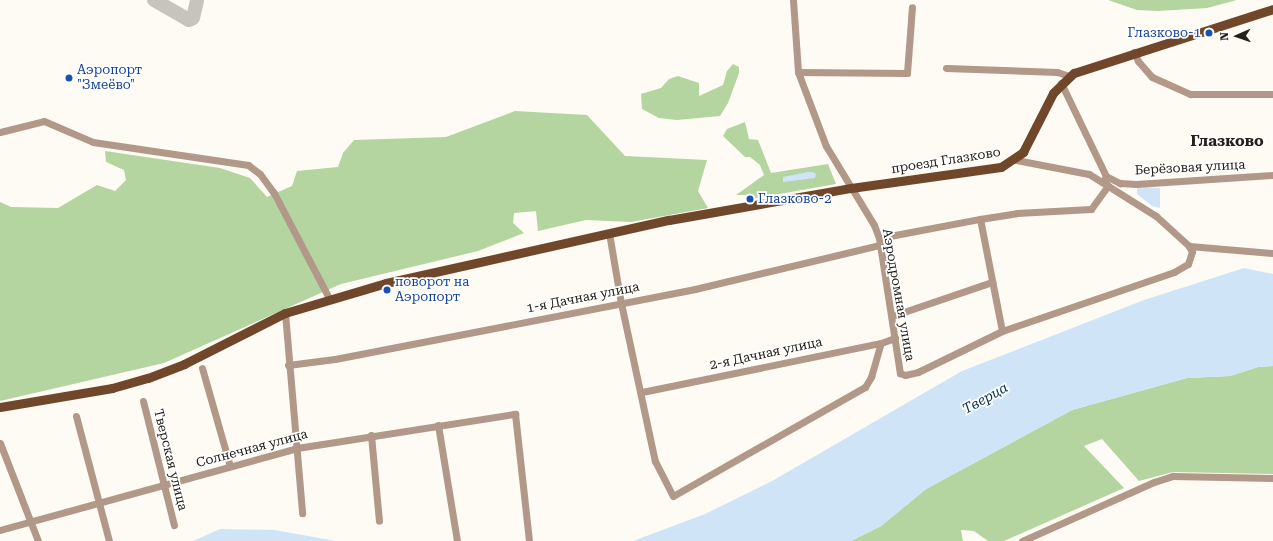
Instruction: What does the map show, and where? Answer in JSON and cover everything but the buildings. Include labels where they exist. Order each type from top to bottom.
[{"type":"main road","name":"проезд Глазково","points":[[0,407],[112,388],[148,378],[184,364],[286,313],[329,298],[609,233],[851,188],[991,169],[1016,160],[1027,146],[1051,96],[1069,76],[1084,68],[1273,9]]},
{"type":"street","name":"Аэродромная улица","points":[[794,0],[798,72],[826,146],[851,188],[879,242],[900,373],[905,376],[918,372],[1002,331]]},
{"type":"street","points":[[798,72],[907,73],[912,7]]},
{"type":"street","points":[[1134,52],[1138,61],[1152,77],[1190,94],[1273,94]]},
{"type":"street","points":[[946,68],[1057,72],[1069,76]]},
{"type":"street","points":[[1062,82],[1065,96],[1106,176],[1104,180],[1108,186]]},
{"type":"street","points":[[0,132],[44,121],[93,142],[248,165],[264,179],[274,193],[329,298]]},
{"type":"street","points":[[1016,160],[1081,171],[1108,186],[1156,216],[1189,246],[1192,252],[1188,264],[1174,272],[1002,331],[980,219],[1017,213],[1091,209],[1108,186]]},
{"type":"street","name":"Берёзовая улица","points":[[1106,176],[1120,183],[1136,184],[1273,175]]},
{"type":"street","name":"1-я Дачная улица","points":[[288,365],[335,359],[695,289],[879,242],[980,219]]},
{"type":"street","points":[[609,233],[621,303],[642,392],[655,461],[673,496],[865,387],[871,377],[881,343]]},
{"type":"street","points":[[1189,246],[1273,254]]},
{"type":"street","points":[[892,316],[992,282]]},
{"type":"street","points":[[286,313],[288,365],[302,513]]},
{"type":"street","name":"2-я Дачная улица","points":[[642,392],[881,343],[895,338]]},
{"type":"street","points":[[202,368],[230,466]]},
{"type":"street","name":"Тверская улица","points":[[143,400],[174,525]]},
{"type":"street","name":"Солнечная улица","points":[[0,530],[164,486],[297,448],[371,435],[514,414],[528,541]]},
{"type":"street","points":[[76,416],[109,541]]},
{"type":"street","points":[[438,425],[457,541]]},
{"type":"street","points":[[371,435],[380,521]]},
{"type":"street","points":[[0,443],[38,541]]},
{"type":"street","points":[[1022,541],[1154,482],[1173,476],[1273,478]]},
{"type":"green space","points":[[1108,0],[1237,0],[1207,8],[1158,11],[1137,10]]},
{"type":"green space","points":[[733,64],[739,67],[739,73],[728,103],[720,116],[677,120],[659,118],[642,109],[641,94],[661,88],[669,79],[678,76],[699,83],[699,96],[723,85],[727,71]]},
{"type":"green space","points":[[515,111],[587,115],[625,156],[707,160],[698,191],[708,208],[631,222],[586,220],[538,231],[536,211],[514,213],[513,223],[524,233],[478,251],[341,284],[164,363],[0,401],[0,202],[11,207],[58,208],[97,185],[115,191],[126,180],[124,170],[106,162],[105,151],[220,168],[250,178],[267,197],[292,186],[297,171],[338,167],[343,153],[354,140],[446,137]]},
{"type":"green space","points":[[745,122],[749,139],[758,140],[771,173],[828,164],[836,184],[756,198],[751,195],[736,195],[764,175],[760,165],[750,157],[745,157],[723,136],[727,129]]},
{"type":"green space","points":[[1273,366],[1273,474],[1173,472],[1139,481],[1102,439],[1084,446],[1124,488],[1004,541],[988,541],[974,531],[961,530],[963,541],[851,541],[881,526],[926,489],[1072,410],[1187,378],[1230,376],[1258,367]]},
{"type":"water","points":[[813,172],[816,174],[815,178],[783,182],[783,177]]},
{"type":"water","points":[[1137,187],[1160,188],[1160,208],[1152,206],[1137,194]]},
{"type":"water","name":"Тверца","points":[[1244,268],[1273,274],[1273,366],[1258,367],[1230,376],[1187,378],[1072,410],[926,489],[881,526],[851,541],[633,541],[705,514],[772,481],[962,371],[1144,300]]},
{"type":"water","points":[[220,529],[275,530],[336,541],[193,541]]},
{"type":"taxiway","points":[[154,0],[189,20],[193,18],[197,0]]},
{"type":"place","name":"Глазково-1","points":[[1209,33]]},
{"type":"place","name":"Аэропорт \"Змеёво\"","points":[[69,78]]},
{"type":"place","name":"Глазково-2","points":[[750,199]]},
{"type":"place","name":"поворот на Аэропорт","points":[[387,290]]},
{"type":"district","name":"Глазково","points":[[1227,142]]}]
